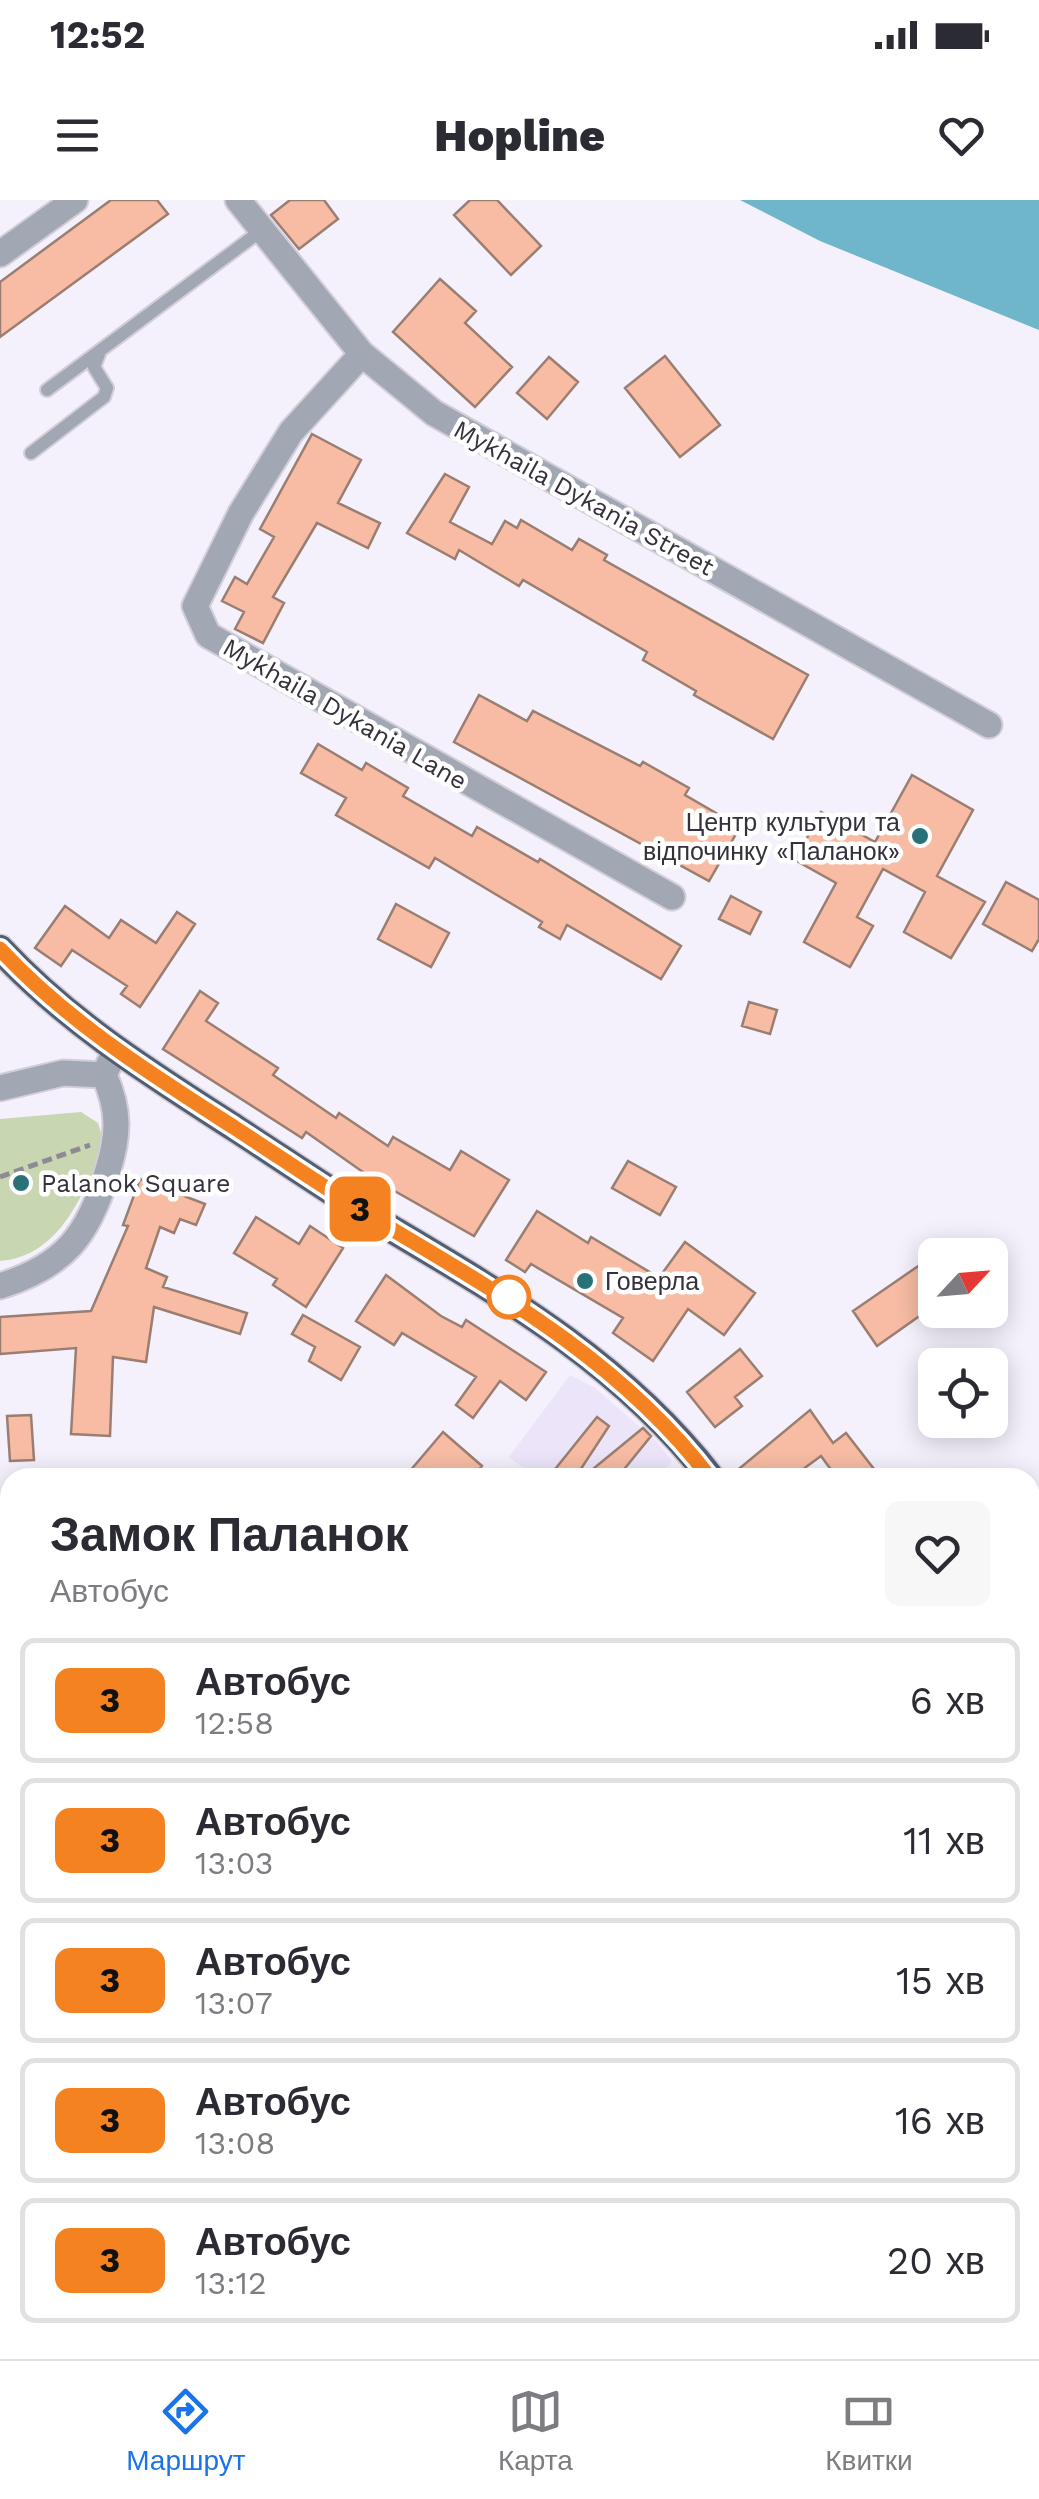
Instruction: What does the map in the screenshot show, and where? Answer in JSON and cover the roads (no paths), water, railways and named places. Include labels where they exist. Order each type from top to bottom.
[{"type":"highway","points":[[0,950],[110,1063],[510,1298],[635,1392],[701,1468]]},
{"type":"street","points":[[0,254],[75,200]]},
{"type":"street","name":"Mykhaila Dykania Street","points":[[238,200],[362,354],[434,413],[989,726]]},
{"type":"street","name":"Mykhaila Dykania Lane","points":[[362,354],[291,432],[241,513],[195,606],[208,635],[672,897]]},
{"type":"street","points":[[0,1088],[110,1063],[118,1107],[116,1136],[86,1230],[60,1257],[32,1276],[0,1286]]},
{"type":"lane","points":[[47,390],[262,230]]},
{"type":"lane","points":[[31,453],[104,397],[107,388],[94,367],[99,351]]},
{"type":"water","points":[[740,200],[1039,200],[1039,330],[820,241]]},
{"type":"place","name":"Центр культури та відпочинку «Паланок»","points":[[920,836]]},
{"type":"place","name":"Palanok Square","points":[[21,1183]]},
{"type":"place","name":"Говерла","points":[[585,1281]]}]
